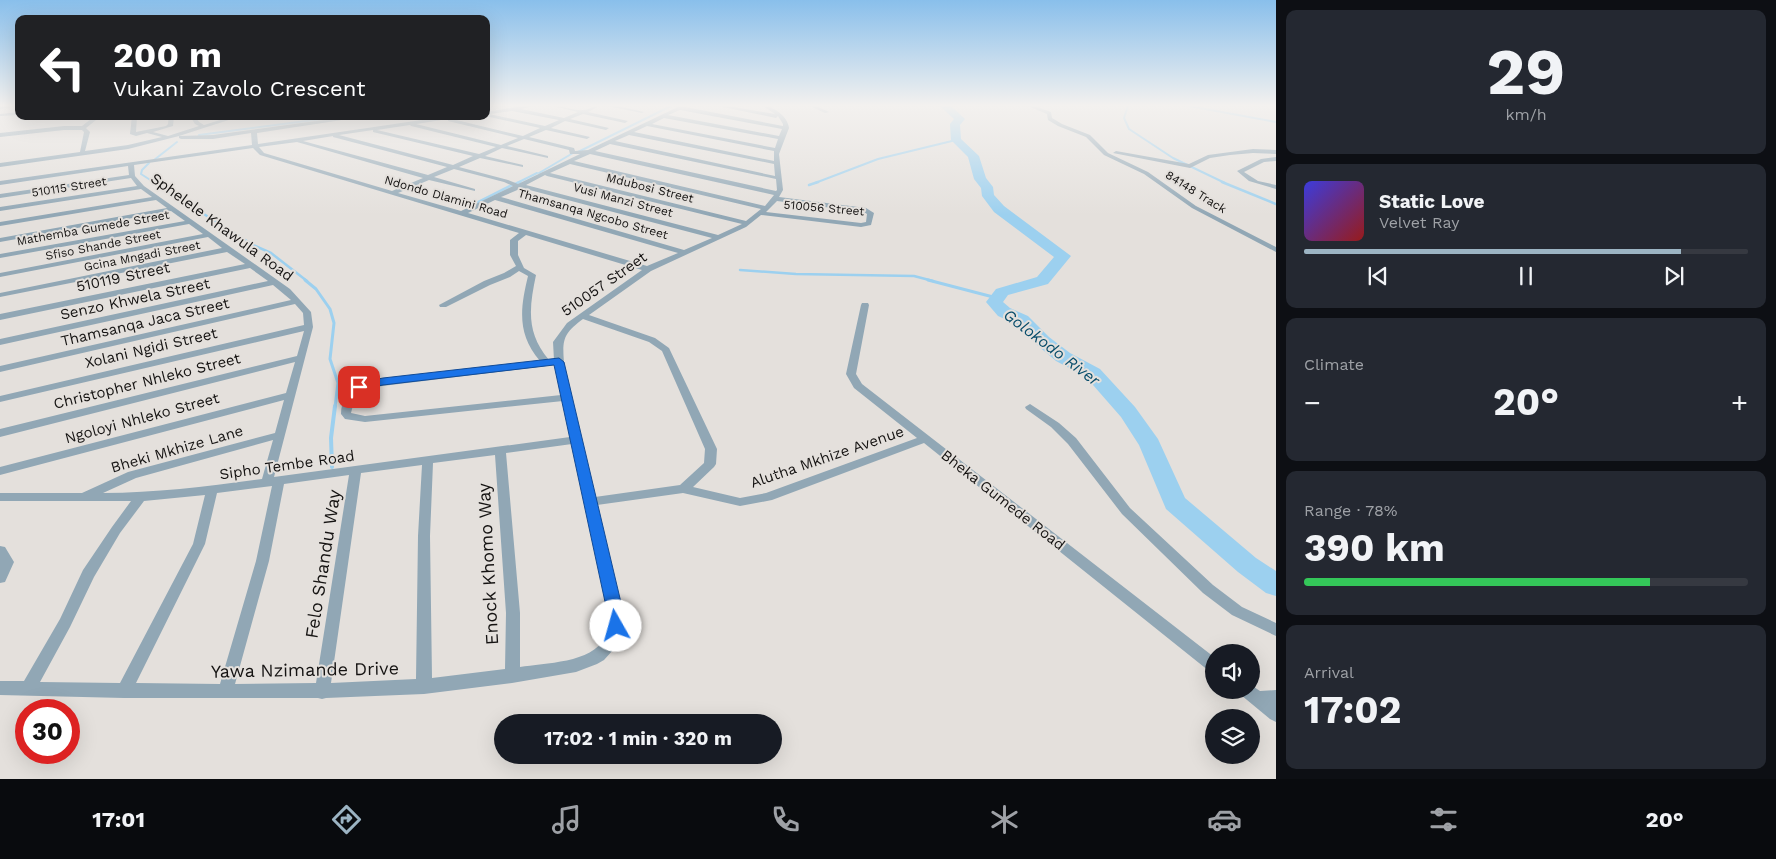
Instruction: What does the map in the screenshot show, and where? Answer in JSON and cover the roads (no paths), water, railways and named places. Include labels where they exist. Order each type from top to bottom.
[{"type":"street","points":[[82,154],[85,142]]},
{"type":"street","points":[[0,165],[128,147],[147,142]]},
{"type":"street","points":[[0,183],[279,142]]},
{"type":"street","points":[[303,142],[474,190]]},
{"type":"street","name":"Vusi Manzi Street","points":[[359,142],[718,237]]},
{"type":"street","points":[[421,142],[521,166]]},
{"type":"street","points":[[485,142],[546,157]]},
{"type":"street","points":[[392,192],[510,142]]},
{"type":"street","points":[[545,142],[572,149],[572,152],[590,152],[777,196],[778,178],[776,163],[777,150],[780,142]]},
{"type":"street","points":[[463,213],[609,142]]},
{"type":"street","points":[[612,142],[778,178]]},
{"type":"street","points":[[675,142],[776,163]]},
{"type":"street","points":[[738,142],[777,150]]},
{"type":"street","name":"84148 Track","points":[[1094,142],[1103,152],[1146,173],[1194,207],[1276,250]]},
{"type":"street","name":"Ndondo Dlamini Road","points":[[255,146],[257,151],[262,154],[648,269]]},
{"type":"street","points":[[1103,152],[1187,166],[1208,157],[1230,153],[1276,152]]},
{"type":"street","points":[[1276,159],[1266,159],[1240,170],[1243,175],[1252,180],[1276,187]]},
{"type":"street","points":[[570,162],[763,211]]},
{"type":"street","name":"Sphelele Khawula Road","points":[[132,164],[132,176],[142,187],[275,282],[297,302],[307,312],[309,327]]},
{"type":"street","name":"Mdubosi Street","points":[[547,174],[747,223]]},
{"type":"street","points":[[0,196],[132,176]]},
{"type":"street","name":"510115 Street","points":[[0,209],[142,187]]},
{"type":"street","name":"510057 Street","points":[[605,649],[612,638],[616,626],[615,611],[559,362],[557,348],[561,336],[570,325],[648,269],[747,223],[763,211],[777,196]]},
{"type":"street","name":"510056 Street","points":[[763,211],[861,225],[869,224],[870,213],[866,210],[777,196]]},
{"type":"street","points":[[0,224],[158,198]]},
{"type":"street","name":"Thamsanqa Ngcobo Street","points":[[496,198],[683,252]]},
{"type":"street","points":[[0,240],[173,209]]},
{"type":"street","name":"Mathemba Gumede Street","points":[[0,256],[190,222]]},
{"type":"street","points":[[524,232],[515,238],[514,255],[519,267],[532,274],[528,292],[529,335],[535,349],[546,363]]},
{"type":"street","name":"Sfiso Shande Street","points":[[0,275],[209,235]]},
{"type":"street","name":"Gcina Mngadi Street","points":[[0,295],[229,250]]},
{"type":"street","name":"510119 Street","points":[[0,316],[252,265]]},
{"type":"street","points":[[443,305],[512,273],[519,267]]},
{"type":"street","name":"Senzo Khwela Street","points":[[0,342],[275,282]]},
{"type":"street","name":"Thamsanqa Jaca Street","points":[[0,369],[297,302]]},
{"type":"street","name":"Bheka Gumede Road","points":[[865,306],[853,359],[851,374],[853,380],[925,439],[1205,659]]},
{"type":"street","points":[[582,316],[652,340],[666,350],[711,449],[710,464],[683,489]]},
{"type":"street","points":[[225,691],[248,621],[272,524],[273,482],[280,435],[309,327]]},
{"type":"street","name":"Xolani Ngidi Street","points":[[0,399],[309,327]]},
{"type":"street","name":"Christopher Nhleko Street","points":[[0,433],[301,358]]},
{"type":"street","points":[[559,362],[362,385],[354,391],[346,405],[346,414],[356,419],[374,418],[566,397]]},
{"type":"street","name":"Ngoloyi Nhleko Street","points":[[0,471],[291,395]]},
{"type":"street","points":[[1030,407],[1055,425],[1072,441],[1126,511],[1208,589],[1237,611],[1276,630]]},
{"type":"street","name":"Bheki Mkhize Lane","points":[[84,498],[117,481],[132,476],[280,435]]},
{"type":"street","name":"Alutha Mkhize Avenue","points":[[591,502],[683,489],[727,500],[751,501],[768,497],[925,439]]},
{"type":"street","name":"Sipho Tembe Road","points":[[0,497],[141,497],[212,490],[576,440]]},
{"type":"street","name":"Enock Khomo Way","points":[[500,450],[513,613],[512,676]]},
{"type":"street","points":[[424,687],[424,536],[428,460]]},
{"type":"street","name":"Felo Shandu Way","points":[[322,692],[356,470]]},
{"type":"street","points":[[124,691],[199,544],[203,533],[206,507],[212,490]]},
{"type":"street","points":[[28,689],[88,574],[116,530],[141,497]]},
{"type":"street","points":[[0,551],[7,562],[0,578]]},
{"type":"street","name":"Yawa Nzimande Drive","points":[[0,688],[322,692],[424,687],[512,676],[587,661],[598,656],[605,649]]},
{"type":"street","points":[[1260,695],[1276,697]]},
{"type":"street","points":[[1258,699],[1276,714]]},
{"type":"waterway","points":[[154,160],[177,142]]},
{"type":"waterway","points":[[578,152],[598,142]]},
{"type":"waterway","points":[[815,183],[878,159],[946,142]]},
{"type":"waterway","name":"Golokodo River","points":[[959,142],[973,156],[980,179],[987,187],[988,196],[999,209],[1063,256],[1042,281],[1025,284],[1002,292],[994,302],[1004,312],[1022,320],[1043,341],[1063,357],[1093,373],[1128,412],[1150,444],[1175,503],[1247,565],[1276,585]]},
{"type":"waterway","points":[[1149,142],[1173,158],[1225,183]]},
{"type":"waterway","points":[[539,173],[573,153]]},
{"type":"waterway","points":[[149,163],[142,170],[141,174],[155,183]]},
{"type":"waterway","points":[[517,183],[537,173]]},
{"type":"waterway","points":[[153,182],[253,245],[271,253],[307,281]]},
{"type":"waterway","points":[[515,184],[520,182]]},
{"type":"waterway","points":[[1222,182],[1276,204]]},
{"type":"waterway","points":[[809,185],[815,183]]},
{"type":"waterway","points":[[478,202],[512,185]]},
{"type":"waterway","points":[[740,270],[796,274],[914,276],[933,281]]},
{"type":"waterway","points":[[305,280],[316,289],[330,309],[334,323],[330,359],[338,383],[335,407]]},
{"type":"waterway","points":[[928,280],[997,298]]},
{"type":"waterway","points":[[332,467],[331,438],[335,406]]}]
